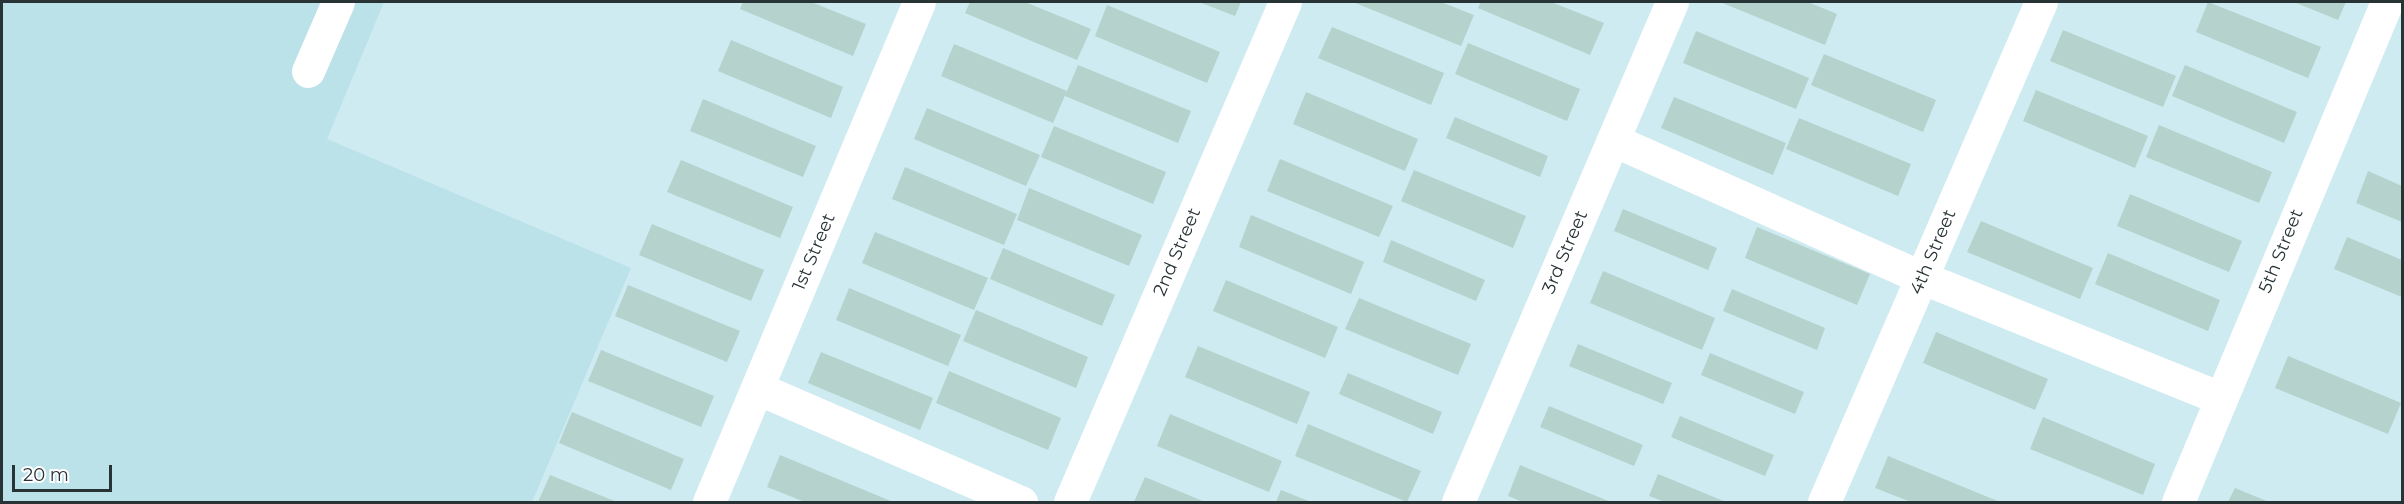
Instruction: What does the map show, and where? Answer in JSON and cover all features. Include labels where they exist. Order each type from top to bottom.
[{"type":"lane","points":[[308,71],[338,2]]},
{"type":"lane","name":"1st Street","points":[[709,502],[919,2]]},
{"type":"lane","name":"2nd Street","points":[[1070,502],[1285,2]]},
{"type":"lane","name":"3rd Street","points":[[1458,502],[1672,2]]},
{"type":"lane","name":"4th Street","points":[[1824,502],[2041,2]]},
{"type":"lane","name":"5th Street","points":[[2178,502],[2387,2]]},
{"type":"lane","points":[[1613,140],[1923,278],[2220,399]]},
{"type":"lane","points":[[757,388],[1021,502]]},
{"type":"shaded area","points":[[2,2],[384,2],[327,139],[631,268],[532,502],[2,502]]},
{"type":"building","points":[[743,2],[811,2],[866,24],[853,56],[740,9]]},
{"type":"building","points":[[970,2],[1025,2],[1091,29],[1077,60],[965,13]]},
{"type":"building","points":[[1199,2],[1241,2],[1235,16]]},
{"type":"building","points":[[1353,2],[1441,2],[1474,15],[1461,46]]},
{"type":"building","points":[[1481,2],[1551,2],[1604,23],[1590,55],[1478,8]]},
{"type":"building","points":[[1720,2],[1808,2],[1837,14],[1825,45]]},
{"type":"building","points":[[2208,2],[2321,47],[2308,78],[2196,32]]},
{"type":"building","points":[[2294,2],[2346,2],[2338,20]]},
{"type":"building","points":[[1107,5],[1220,52],[1207,83],[1095,36]]},
{"type":"building","points":[[1332,27],[1444,73],[1431,105],[1318,58]]},
{"type":"building","points":[[2063,30],[2176,76],[2163,107],[2050,61]]},
{"type":"building","points":[[1696,31],[1809,78],[1796,109],[1683,63]]},
{"type":"building","points":[[731,40],[843,87],[831,118],[718,71]]},
{"type":"building","points":[[1468,43],[1580,89],[1567,121],[1455,74]]},
{"type":"building","points":[[954,44],[1067,91],[1053,123],[941,76]]},
{"type":"building","points":[[1824,54],[1936,100],[1923,132],[1811,85]]},
{"type":"building","points":[[1078,65],[1191,111],[1178,143],[1065,96]]},
{"type":"building","points":[[2185,65],[2297,112],[2284,143],[2172,96]]},
{"type":"building","points":[[2036,90],[2148,136],[2135,168],[2023,121]]},
{"type":"building","points":[[1306,92],[1418,139],[1405,171],[1293,124]]},
{"type":"building","points":[[1674,97],[1786,143],[1773,175],[1661,128]]},
{"type":"building","points":[[703,99],[816,146],[803,177],[690,131]]},
{"type":"building","points":[[927,108],[1040,155],[1026,186],[914,139]]},
{"type":"building","points":[[1455,117],[1548,156],[1540,177],[1446,138]]},
{"type":"building","points":[[1799,118],[1911,164],[1898,196],[1786,149]]},
{"type":"building","points":[[2159,125],[2272,172],[2259,203],[2146,157]]},
{"type":"building","points":[[1054,126],[1166,172],[1153,204],[1041,157]]},
{"type":"building","points":[[1280,159],[1393,206],[1379,237],[1267,191]]},
{"type":"building","points":[[681,160],[793,207],[780,238],[667,192]]},
{"type":"building","points":[[905,167],[1017,214],[1004,245],[892,199]]},
{"type":"building","points":[[1414,170],[1526,216],[1513,248],[1401,201]]},
{"type":"building","points":[[2368,171],[2402,186],[2402,222],[2356,203]]},
{"type":"building","points":[[1029,188],[1142,235],[1129,266],[1017,220]]},
{"type":"building","points":[[2130,194],[2242,241],[2229,272],[2117,226]]},
{"type":"building","points":[[1623,209],[1717,248],[1708,270],[1614,231]]},
{"type":"building","points":[[1251,215],[1364,262],[1351,294],[1239,247]]},
{"type":"building","points":[[1981,221],[2093,268],[2080,299],[1967,252]]},
{"type":"building","points":[[652,224],[764,270],[751,301],[639,255]]},
{"type":"building","points":[[1757,227],[1870,274],[1857,305],[1745,258]]},
{"type":"building","points":[[875,232],[988,278],[974,310],[862,263]]},
{"type":"building","points":[[2347,237],[2402,260],[2402,297],[2334,269]]},
{"type":"building","points":[[1391,240],[1485,280],[1476,301],[1383,262]]},
{"type":"building","points":[[1003,248],[1115,295],[1102,326],[990,279]]},
{"type":"building","points":[[2108,253],[2220,300],[2208,331],[2095,284]]},
{"type":"building","points":[[1603,271],[1715,318],[1702,350],[1590,303]]},
{"type":"building","points":[[1226,280],[1338,327],[1325,358],[1213,311]]},
{"type":"building","points":[[628,285],[740,331],[727,362],[615,316]]},
{"type":"building","points":[[849,288],[961,335],[948,366],[836,320]]},
{"type":"building","points":[[1732,289],[1825,328],[1817,350],[1723,311]]},
{"type":"building","points":[[1359,298],[1471,344],[1458,375],[1345,329]]},
{"type":"building","points":[[976,310],[1088,357],[1076,388],[963,341]]},
{"type":"building","points":[[1936,332],[2048,379],[2035,410],[1923,363]]},
{"type":"building","points":[[1578,344],[1672,383],[1663,404],[1569,366]]},
{"type":"building","points":[[1198,346],[1310,392],[1297,424],[1185,377]]},
{"type":"building","points":[[601,350],[714,396],[701,427],[588,381]]},
{"type":"building","points":[[821,352],[933,398],[920,430],[808,383]]},
{"type":"building","points":[[1710,353],[1804,392],[1795,414],[1701,375]]},
{"type":"building","points":[[2288,356],[2401,403],[2388,434],[2275,388]]},
{"type":"building","points":[[949,371],[1061,418],[1048,450],[936,403]]},
{"type":"building","points":[[1348,373],[1442,412],[1433,434],[1339,394]]},
{"type":"building","points":[[1549,406],[1643,445],[1634,466],[1540,427]]},
{"type":"building","points":[[572,412],[684,459],[671,490],[559,443]]},
{"type":"building","points":[[1170,414],[1282,461],[1269,492],[1157,446]]},
{"type":"building","points":[[1680,416],[1774,455],[1765,476],[1671,437]]},
{"type":"building","points":[[2043,417],[2155,464],[2143,495],[2030,449]]},
{"type":"building","points":[[1308,424],[1421,471],[1407,502],[1295,456]]},
{"type":"building","points":[[780,455],[893,502],[805,502],[767,487]]},
{"type":"building","points":[[1888,456],[2000,502],[1911,502],[1875,488]]},
{"type":"building","points":[[1520,465],[1611,502],[1523,502],[1508,496]]},
{"type":"building","points":[[1658,474],[1726,502],[1665,502],[1649,496]]},
{"type":"building","points":[[550,475],[617,502],[538,502]]},
{"type":"building","points":[[1145,477],[1205,502],[1134,502]]},
{"type":"building","points":[[2235,488],[2269,502],[2228,502]]},
{"type":"building","points":[[1281,490],[1311,502],[1276,502]]}]
